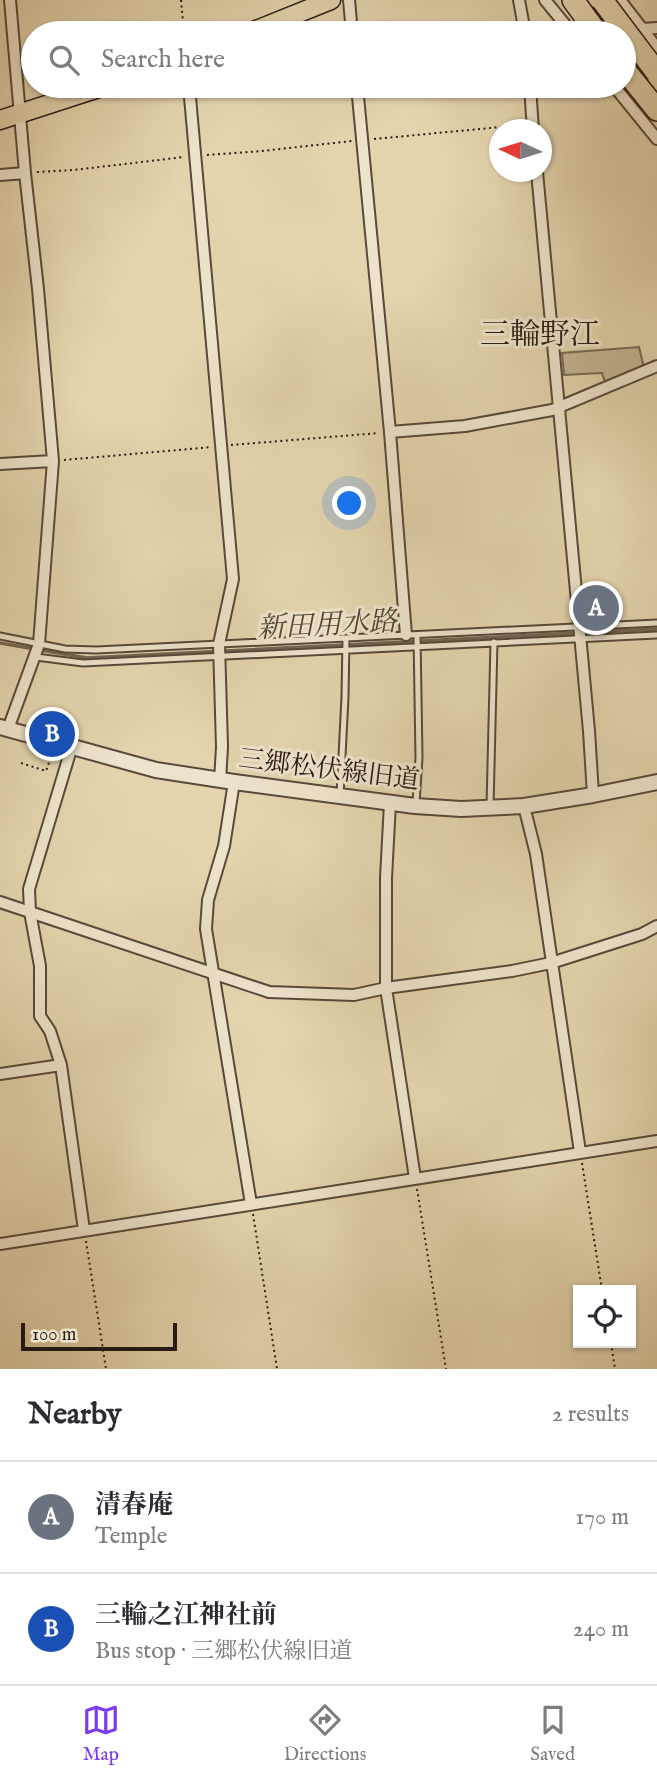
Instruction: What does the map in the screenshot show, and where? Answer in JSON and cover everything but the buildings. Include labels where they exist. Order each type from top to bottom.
[{"type":"highway","points":[[573,0],[588,21]]},
{"type":"highway","points":[[602,0],[618,21]]},
{"type":"highway","points":[[636,45],[657,73]]},
{"type":"highway","points":[[636,84],[657,110]]},
{"type":"main road","points":[[279,21],[331,0]]},
{"type":"main road","points":[[0,120],[67,98]]},
{"type":"street","points":[[4,728],[36,657],[39,644],[53,461],[10,0]]},
{"type":"street","points":[[349,0],[351,21]]},
{"type":"street","points":[[519,0],[523,21]]},
{"type":"street","points":[[545,0],[560,21]]},
{"type":"street","points":[[620,0],[634,19],[631,21]]},
{"type":"street","points":[[636,22],[657,48]]},
{"type":"street","points":[[642,29],[657,28]]},
{"type":"street","points":[[190,98],[233,579],[219,645],[222,747],[227,781],[224,846],[208,900],[206,929],[251,1204]]},
{"type":"street","points":[[358,98],[411,635]]},
{"type":"street","points":[[531,98],[532,119]]},
{"type":"street","points":[[624,98],[657,139]]},
{"type":"street","points":[[0,176],[25,173]]},
{"type":"street","points":[[538,182],[593,795]]},
{"type":"street","points":[[390,432],[465,426],[559,407],[657,366]]},
{"type":"street","points":[[0,464],[53,461]]},
{"type":"street","name":"三郷松伏線旧道","points":[[4,728],[156,770],[415,806],[461,809],[524,806],[657,782]]},
{"type":"street","points":[[72,746],[29,889],[30,912],[40,966],[40,1016],[50,1031],[61,1065],[84,1230]]},
{"type":"street","points":[[390,803],[386,878],[386,988],[415,1178]]},
{"type":"street","points":[[524,806],[536,853],[580,1152]]},
{"type":"street","points":[[0,902],[269,992],[354,995],[386,988],[512,971],[551,963],[642,934],[657,926]]},
{"type":"street","points":[[0,1074],[61,1065]]},
{"type":"street","points":[[0,1244],[657,1141]]},
{"type":"lane","points":[[36,657],[83,663],[417,647],[494,642],[657,623]]},
{"type":"lane","points":[[0,636],[74,650],[411,635],[657,635]]},
{"type":"lane","points":[[411,635],[417,647],[419,758],[415,806]]},
{"type":"lane","points":[[340,796],[346,638]]},
{"type":"lane","points":[[288,641],[288,653]]},
{"type":"lane","points":[[490,808],[494,642]]},
{"type":"path","points":[[181,0],[183,21]]},
{"type":"path","points":[[25,173],[489,130]]},
{"type":"path","points":[[21,763],[46,771],[56,742]]},
{"type":"path","points":[[580,1152],[601,1285]]},
{"type":"path","points":[[415,1178],[446,1369]]},
{"type":"path","points":[[251,1204],[277,1369]]},
{"type":"path","points":[[84,1230],[106,1369]]},
{"type":"path","points":[[612,1348],[615,1369]]},
{"type":"shaded area","points":[[639,347],[644,368],[605,382],[602,373],[564,375],[562,353]]},
{"type":"waterway","name":"新田用水路","points":[[0,643],[87,658],[657,629]]},
{"type":"place","name":"清春庵","points":[[596,608]]},
{"type":"place","name":"三輪之江神社前","points":[[52,734]]},
{"type":"district","name":"三輪野江","points":[[540,336]]}]
